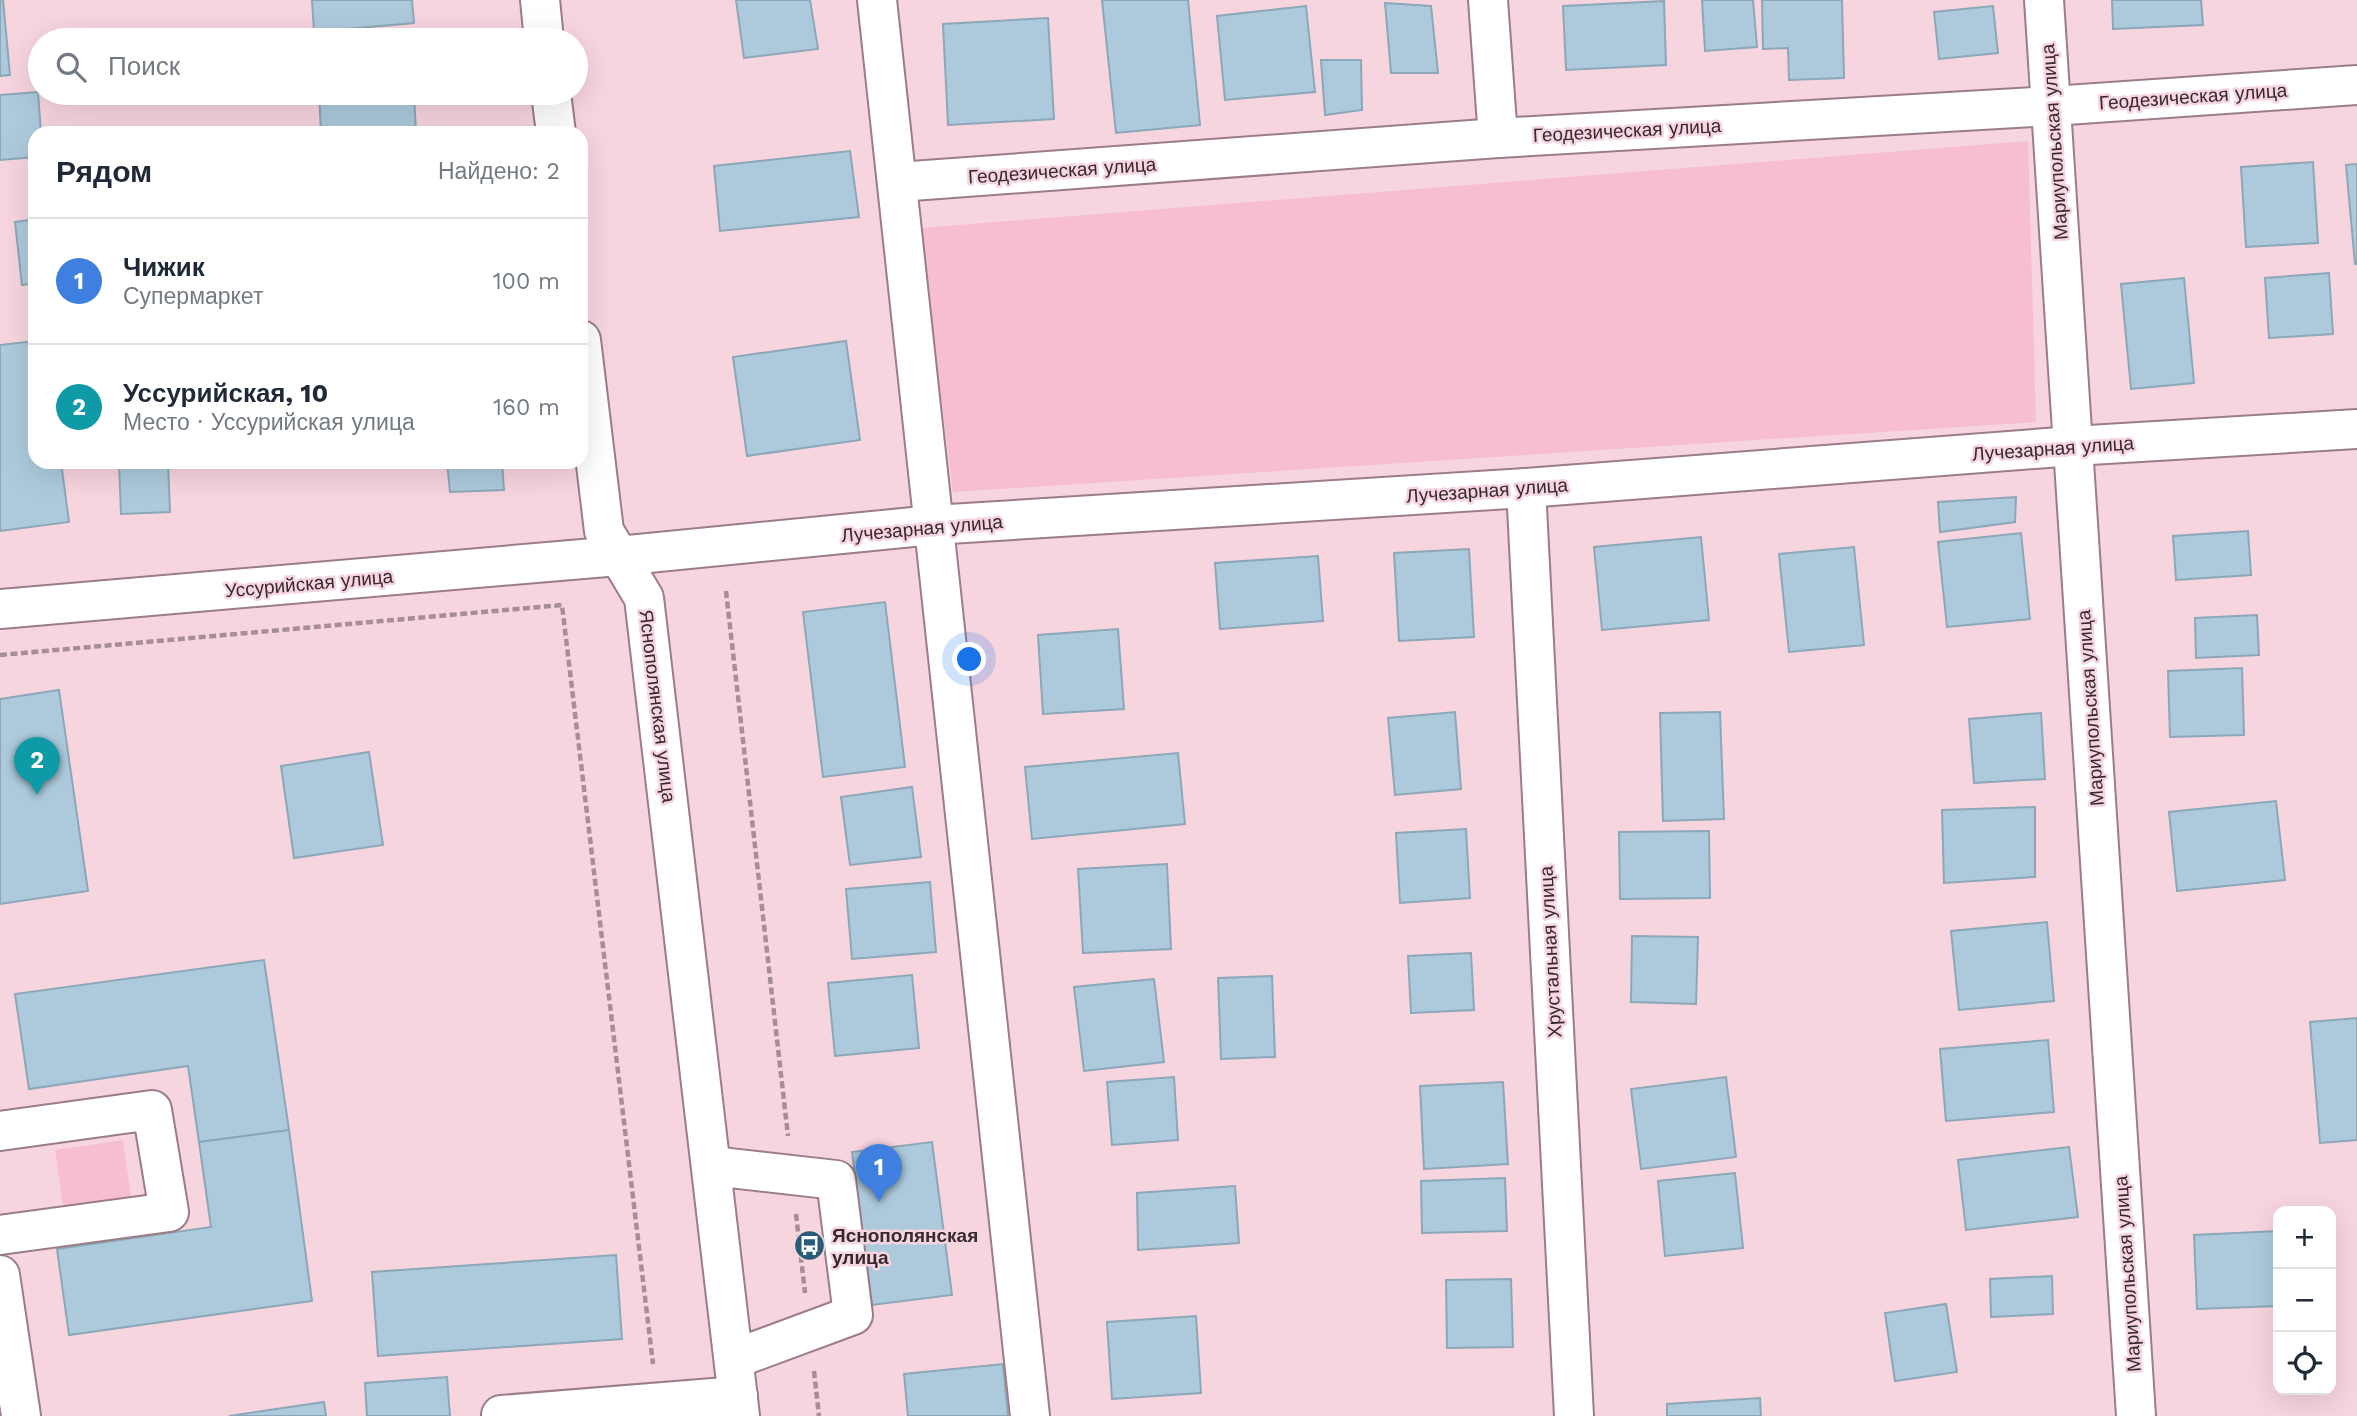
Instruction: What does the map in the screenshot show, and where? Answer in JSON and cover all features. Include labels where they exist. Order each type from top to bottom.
[{"type":"street","points":[[540,0],[543,28]]},
{"type":"street","points":[[877,0],[1030,1416]]},
{"type":"street","points":[[1488,0],[1498,138]]},
{"type":"street","name":"Мариупольская улица","points":[[2044,0],[2136,1416]]},
{"type":"street","name":"Геодезическая улица","points":[[898,182],[1498,138],[2052,106],[2357,85]]},
{"type":"street","points":[[552,105],[555,126]]},
{"type":"street","name":"Яснополянская улица","points":[[588,398],[604,531],[644,598],[737,1390]]},
{"type":"street","name":"Лучезарная улица","points":[[618,556],[933,525],[1526,488],[2073,446],[2357,429]]},
{"type":"street","name":"Хрустальная улица","points":[[1526,488],[1574,1416]]},
{"type":"street","name":"Уссурийская улица","points":[[0,610],[618,556]]},
{"type":"street","points":[[0,1131],[152,1110],[169,1212],[0,1235]]},
{"type":"street","points":[[501,1415],[657,1403],[737,1390],[809,1331],[853,1315],[836,1180],[712,1166]]},
{"type":"street","points":[[0,1275],[4,1328],[21,1416]]},
{"type":"path","points":[[726,591],[819,1416]]},
{"type":"path","points":[[0,655],[562,605],[657,1403]]},
{"type":"shaded area","points":[[2028,141],[2036,422],[953,492],[920,228]]},
{"type":"shaded area","points":[[123,1140],[132,1204],[64,1213],[55,1150]]},
{"type":"building","points":[[0,0],[3,0],[10,75],[0,76]]},
{"type":"building","points":[[312,0],[412,0],[414,23],[358,28],[314,28]]},
{"type":"building","points":[[736,0],[810,0],[818,49],[744,58]]},
{"type":"building","points":[[1102,0],[1188,0],[1200,125],[1116,133]]},
{"type":"building","points":[[1702,0],[1753,0],[1757,47],[1705,51]]},
{"type":"building","points":[[1762,0],[1842,0],[1844,78],[1789,80],[1788,48],[1763,49]]},
{"type":"building","points":[[2112,0],[2201,0],[2203,25],[2113,29]]},
{"type":"building","points":[[1664,1],[1666,65],[1566,70],[1563,6]]},
{"type":"building","points":[[1385,3],[1431,6],[1438,73],[1391,73]]},
{"type":"building","points":[[1306,6],[1315,92],[1225,100],[1217,16]]},
{"type":"building","points":[[1993,6],[1998,53],[1939,59],[1934,12]]},
{"type":"building","points":[[1048,18],[1054,119],[948,125],[943,24]]},
{"type":"building","points":[[1321,60],[1361,60],[1362,110],[1325,115]]},
{"type":"building","points":[[28,93],[28,105],[39,105],[40,126],[28,126],[28,158],[0,160],[0,95]]},
{"type":"building","points":[[320,105],[415,105],[416,126],[321,126]]},
{"type":"building","points":[[850,151],[859,217],[720,231],[714,166]]},
{"type":"building","points":[[2313,162],[2318,243],[2246,247],[2241,167]]},
{"type":"building","points":[[2357,164],[2357,264],[2355,264],[2346,165]]},
{"type":"building","points":[[28,220],[28,284],[22,285],[15,222]]},
{"type":"building","points":[[2329,273],[2333,334],[2269,338],[2265,278]]},
{"type":"building","points":[[2184,278],[2194,383],[2131,389],[2121,284]]},
{"type":"building","points":[[846,341],[860,440],[747,456],[733,357]]},
{"type":"building","points":[[28,342],[28,469],[62,469],[69,522],[0,531],[0,345]]},
{"type":"building","points":[[119,469],[168,469],[170,512],[121,514]]},
{"type":"building","points":[[448,469],[502,469],[504,490],[450,492]]},
{"type":"building","points":[[2016,497],[2015,522],[1940,532],[1938,502]]},
{"type":"building","points":[[2248,531],[2251,575],[2176,580],[2173,536]]},
{"type":"building","points":[[2021,533],[2030,619],[1947,627],[1938,542]]},
{"type":"building","points":[[1701,537],[1709,620],[1602,630],[1594,547]]},
{"type":"building","points":[[1854,547],[1864,645],[1789,652],[1779,554]]},
{"type":"building","points":[[1469,549],[1474,637],[1399,641],[1394,553]]},
{"type":"building","points":[[1318,556],[1323,621],[1220,629],[1215,563]]},
{"type":"building","points":[[885,602],[905,767],[823,777],[803,612]]},
{"type":"building","points":[[2257,615],[2259,655],[2196,658],[2195,618]]},
{"type":"building","points":[[1118,629],[1124,709],[1043,714],[1038,635]]},
{"type":"building","points":[[2242,668],[2244,735],[2170,737],[2168,671]]},
{"type":"building","points":[[59,690],[88,891],[0,904],[0,699]]},
{"type":"building","points":[[1455,712],[1461,789],[1395,795],[1388,718]]},
{"type":"building","points":[[1720,712],[1724,819],[1663,821],[1660,713]]},
{"type":"building","points":[[2041,713],[2045,779],[1974,783],[1969,719]]},
{"type":"building","points":[[369,752],[383,845],[294,858],[281,766]]},
{"type":"building","points":[[1178,753],[1185,824],[1032,839],[1025,767]]},
{"type":"building","points":[[912,787],[921,857],[850,865],[841,797]]},
{"type":"building","points":[[2276,801],[2285,880],[2177,891],[2169,812]]},
{"type":"building","points":[[2035,807],[2035,877],[1944,883],[1942,810]]},
{"type":"building","points":[[1466,829],[1470,898],[1400,903],[1396,833]]},
{"type":"building","points":[[1709,831],[1710,898],[1620,899],[1619,832]]},
{"type":"building","points":[[1167,864],[1171,949],[1083,953],[1078,869]]},
{"type":"building","points":[[930,882],[936,952],[852,959],[846,889]]},
{"type":"building","points":[[2047,922],[2054,1001],[1959,1010],[1951,931]]},
{"type":"building","points":[[1632,936],[1698,937],[1696,1004],[1631,1002]]},
{"type":"building","points":[[1471,953],[1474,1010],[1411,1013],[1408,956]]},
{"type":"building","points":[[264,960],[289,1130],[199,1142],[188,1066],[29,1089],[15,994]]},
{"type":"building","points":[[912,975],[919,1048],[835,1056],[828,983]]},
{"type":"building","points":[[1272,976],[1275,1057],[1221,1059],[1218,978]]},
{"type":"building","points":[[1154,979],[1164,1062],[1084,1071],[1074,987]]},
{"type":"building","points":[[2357,1018],[2357,1140],[2320,1143],[2310,1022]]},
{"type":"building","points":[[2048,1040],[2054,1112],[1946,1121],[1940,1049]]},
{"type":"building","points":[[1174,1077],[1178,1140],[1112,1145],[1107,1082]]},
{"type":"building","points":[[1726,1077],[1736,1157],[1641,1169],[1631,1089]]},
{"type":"building","points":[[1503,1082],[1508,1164],[1424,1169],[1420,1086]]},
{"type":"building","points":[[289,1130],[312,1301],[69,1335],[57,1249],[211,1227],[199,1142]]},
{"type":"building","points":[[932,1142],[952,1295],[872,1305],[852,1152]]},
{"type":"building","points":[[2069,1147],[2078,1217],[1966,1230],[1958,1160]]},
{"type":"building","points":[[1735,1173],[1743,1248],[1665,1256],[1658,1181]]},
{"type":"building","points":[[1505,1178],[1507,1231],[1422,1233],[1421,1181]]},
{"type":"building","points":[[1235,1186],[1239,1243],[1138,1250],[1137,1193]]},
{"type":"building","points":[[2273,1231],[2273,1306],[2197,1309],[2194,1235]]},
{"type":"building","points":[[616,1255],[622,1339],[378,1356],[372,1272]]},
{"type":"building","points":[[2052,1276],[2053,1314],[1991,1317],[1990,1279]]},
{"type":"building","points":[[1511,1279],[1513,1347],[1447,1348],[1446,1280]]},
{"type":"building","points":[[1946,1304],[1957,1372],[1895,1381],[1885,1313]]},
{"type":"building","points":[[1196,1316],[1201,1393],[1112,1399],[1107,1322]]},
{"type":"building","points":[[1003,1364],[1008,1416],[908,1416],[904,1374]]},
{"type":"building","points":[[447,1377],[450,1416],[367,1416],[365,1383]]},
{"type":"building","points":[[1760,1398],[1761,1416],[1667,1416],[1667,1404]]},
{"type":"building","points":[[324,1402],[326,1416],[229,1416]]},
{"type":"place","name":"Уссурийская, 10","points":[[37,795]]},
{"type":"place","name":"Чижик","points":[[879,1202]]},
{"type":"place","name":"Яснополянская улица","points":[[809,1246]]}]
